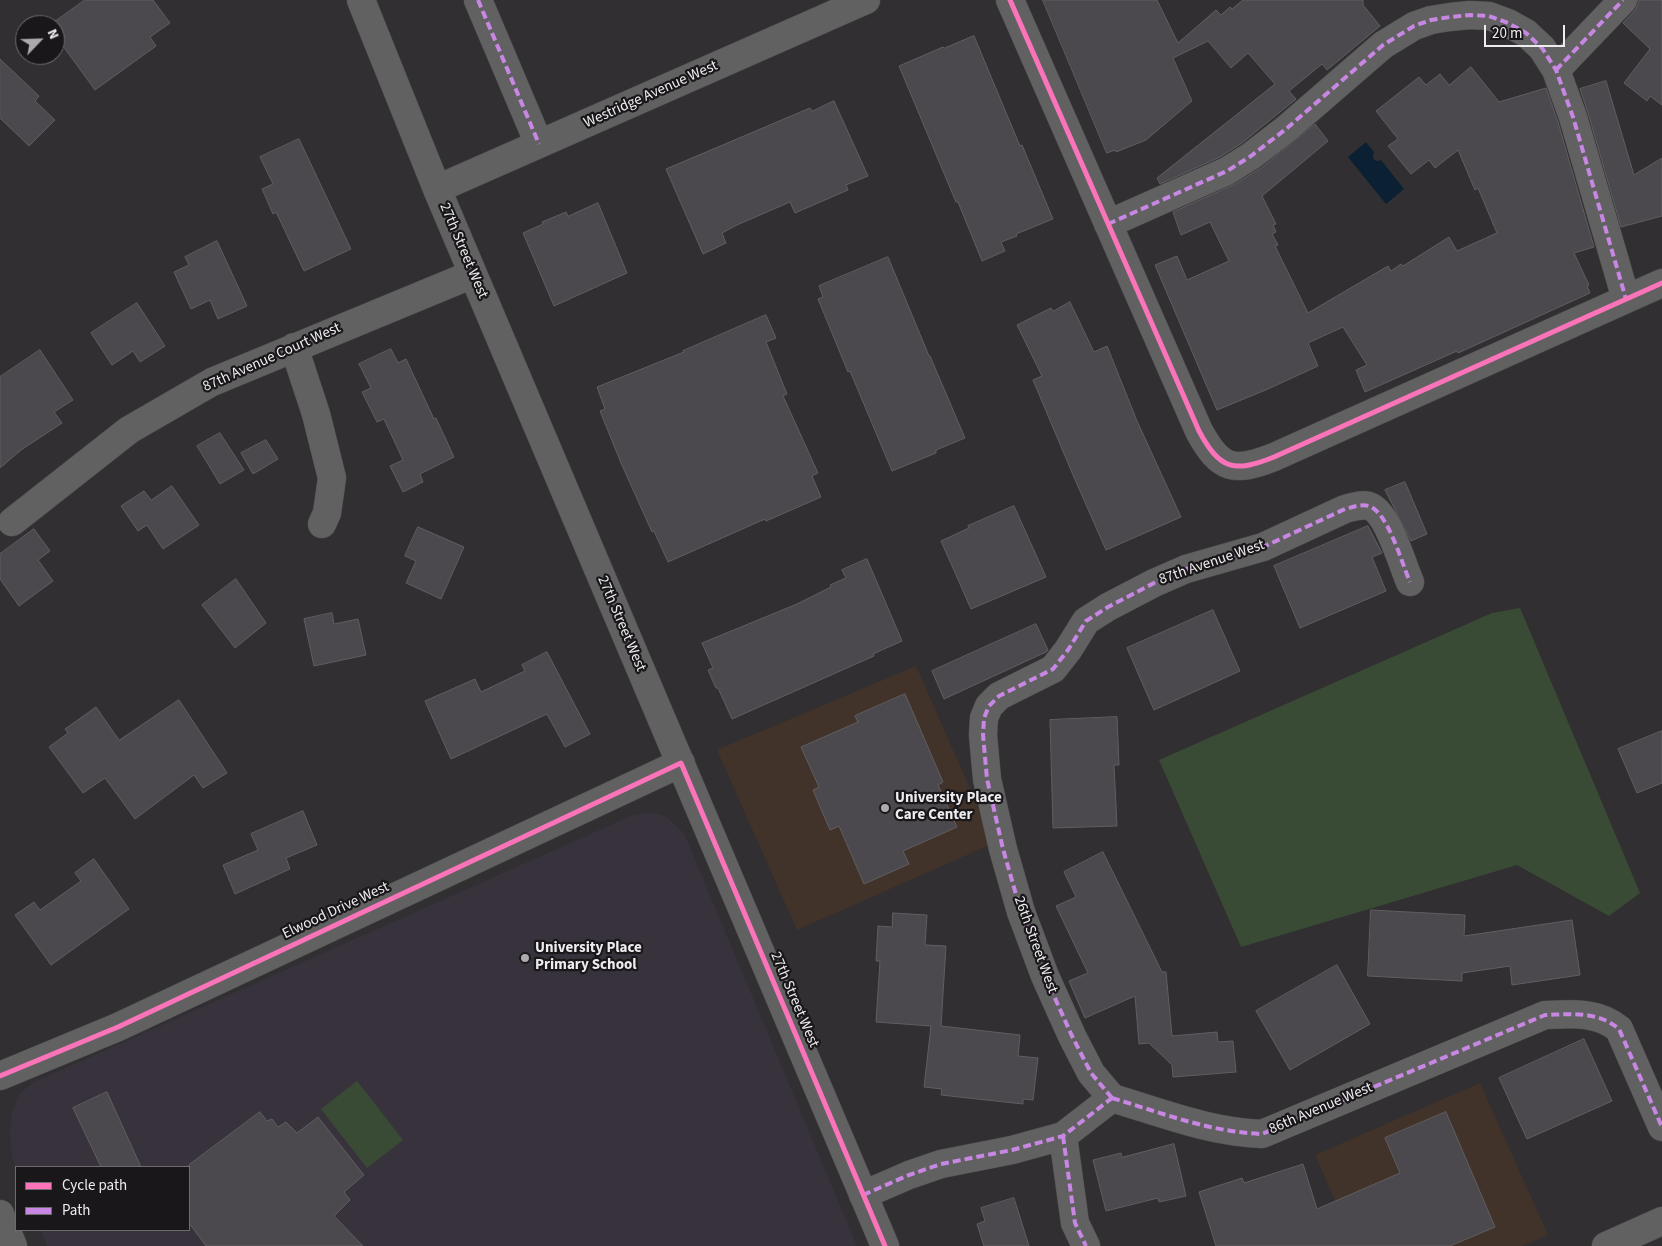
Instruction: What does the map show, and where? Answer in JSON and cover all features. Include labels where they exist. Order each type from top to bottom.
[{"type":"street","name":"27th Street West","points":[[362,0],[437,189],[885,1246]]},
{"type":"street","points":[[478,0],[539,144]]},
{"type":"street","name":"Westridge Avenue West","points":[[437,189],[866,0]]},
{"type":"street","points":[[1010,0],[1199,431],[1209,449],[1219,460],[1226,464],[1234,466],[1251,465],[1274,457],[1662,283]]},
{"type":"street","points":[[1556,70],[1623,0]]},
{"type":"street","points":[[1108,224],[1227,171],[1251,156],[1383,46],[1414,26],[1431,20],[1450,17],[1489,16],[1508,23],[1526,33],[1542,48],[1556,70],[1573,117],[1626,298]]},
{"type":"street","name":"87th Avenue Court West","points":[[12,522],[130,430],[212,382],[473,274]]},
{"type":"street","points":[[294,347],[316,414],[332,478],[327,513],[322,524]]},
{"type":"street","name":"87th Avenue West","points":[[987,780],[983,735],[984,718],[989,706],[999,696],[1053,669],[1068,650],[1086,621],[1154,583],[1186,569],[1262,547],[1345,509],[1359,505],[1370,507],[1379,514],[1387,526],[1410,582]]},
{"type":"street","name":"Elwood Drive West","points":[[0,1076],[127,1023],[680,763]]},
{"type":"street","name":"26th Street West","points":[[987,780],[1021,912],[1045,976],[1072,1036],[1092,1073],[1112,1098]]},
{"type":"street","name":"86th Avenue West","points":[[1112,1098],[1208,1127],[1262,1134],[1545,1015],[1583,1014],[1602,1019],[1613,1024],[1619,1030],[1662,1127]]},
{"type":"street","points":[[863,1195],[909,1175],[941,1164],[1012,1150],[1063,1136],[1112,1098]]},
{"type":"street","points":[[1063,1136],[1075,1223],[1086,1246]]},
{"type":"street","points":[[0,1214],[13,1246]]},
{"type":"street","points":[[1606,1246],[1662,1221]]},
{"type":"shaded area","points":[[916,666],[994,843],[797,930],[717,750]]},
{"type":"shaded area","name":"University Place Primary School","points":[[650,812],[667,817],[684,833],[857,1246],[47,1246],[41,1231],[190,1231],[190,1166],[15,1166],[10,1136],[11,1116],[19,1094],[34,1082],[633,815]]},
{"type":"shaded area","points":[[1480,1083],[1548,1235],[1522,1246],[1355,1246],[1315,1155]]},
{"type":"green space","points":[[1520,608],[1640,893],[1609,916],[1517,865],[1241,947],[1159,760],[1492,613]]},
{"type":"green space","points":[[357,1081],[403,1140],[367,1168],[321,1109]]},
{"type":"water","points":[[1366,142],[1374,152],[1374,160],[1381,160],[1404,189],[1386,204],[1348,157]]},
{"type":"building","points":[[85,0],[153,0],[170,23],[150,37],[156,46],[95,90],[65,49],[64,15]]},
{"type":"building","points":[[1043,0],[1157,0],[1178,43],[1216,10],[1221,15],[1230,7],[1232,9],[1243,0],[1363,0],[1363,5],[1380,26],[1327,70],[1322,64],[1289,91],[1296,99],[1242,143],[1220,157],[1160,184],[1157,178],[1275,84],[1248,53],[1231,68],[1208,41],[1173,58],[1192,101],[1146,140],[1116,152],[1115,150],[1107,153]]},
{"type":"building","points":[[1638,0],[1662,0],[1662,105],[1650,96],[1647,101],[1624,83],[1650,49],[1623,23],[1635,10]]},
{"type":"building","points":[[974,36],[1053,219],[1001,242],[1005,251],[982,261],[899,66]]},
{"type":"building","points":[[0,59],[39,96],[35,101],[55,120],[29,146],[0,118]]},
{"type":"building","points":[[1471,67],[1499,102],[1546,88],[1558,122],[1594,247],[1574,253],[1589,285],[1587,286],[1590,293],[1458,353],[1457,351],[1365,392],[1356,370],[1367,365],[1343,327],[1308,343],[1318,366],[1217,410],[1155,265],[1177,256],[1187,280],[1229,261],[1210,222],[1181,235],[1173,212],[1235,184],[1261,168],[1315,124],[1328,141],[1262,196],[1276,224],[1273,225],[1276,232],[1272,234],[1278,245],[1275,246],[1308,313],[1388,266],[1391,271],[1401,264],[1403,266],[1449,237],[1457,251],[1497,233],[1478,188],[1475,190],[1458,150],[1435,168],[1429,160],[1411,174],[1388,146],[1398,139],[1376,111],[1419,77],[1426,85],[1440,74],[1449,85]]},
{"type":"building","points":[[1606,81],[1634,175],[1662,158],[1662,216],[1621,227],[1580,89]]},
{"type":"building","points":[[834,101],[868,176],[846,185],[848,190],[795,213],[790,202],[737,225],[722,233],[726,243],[703,254],[666,169],[810,108],[812,111]]},
{"type":"building","points":[[299,139],[351,249],[304,271],[276,212],[273,214],[262,189],[273,184],[260,157]]},
{"type":"building","points":[[598,203],[627,273],[554,306],[523,233],[543,224],[542,222],[566,212],[568,216]]},
{"type":"building","points":[[217,241],[247,306],[218,319],[210,300],[191,309],[174,272],[189,265],[185,257]]},
{"type":"building","points":[[888,257],[965,438],[936,450],[936,453],[892,471],[818,299],[823,297],[819,286]]},
{"type":"building","points":[[1070,302],[1094,352],[1107,346],[1137,421],[1181,517],[1106,550],[1033,380],[1042,376],[1017,325],[1051,308],[1053,311]]},
{"type":"building","points":[[137,303],[165,346],[140,362],[133,351],[112,365],[91,333]]},
{"type":"building","points":[[766,315],[776,338],[766,342],[787,394],[783,396],[818,473],[812,476],[821,497],[766,521],[765,519],[668,562],[654,531],[652,532],[621,463],[600,411],[605,409],[597,387],[684,352]]},
{"type":"building","points":[[391,349],[398,363],[406,359],[454,457],[420,474],[423,482],[403,492],[390,466],[403,460],[384,419],[377,422],[362,392],[371,388],[359,364]]},
{"type":"building","points":[[40,350],[73,400],[54,412],[62,423],[21,450],[0,468],[0,377]]},
{"type":"building","points":[[220,433],[244,470],[220,484],[197,446]]},
{"type":"building","points":[[266,440],[278,459],[253,474],[241,453]]},
{"type":"building","points":[[1405,482],[1427,534],[1411,541],[1385,490]]},
{"type":"building","points":[[172,486],[199,525],[163,549],[147,525],[138,531],[121,506],[144,491],[151,500]]},
{"type":"building","points":[[1014,506],[1046,577],[971,609],[941,541],[969,528],[968,526]]},
{"type":"building","points":[[1368,526],[1382,553],[1372,557],[1386,591],[1300,628],[1274,566]]},
{"type":"building","points":[[418,527],[464,547],[441,599],[406,583],[416,561],[405,556]]},
{"type":"building","points":[[34,529],[50,551],[38,560],[53,581],[19,606],[0,579],[0,554]]},
{"type":"building","points":[[867,559],[902,641],[873,654],[874,656],[732,719],[708,670],[713,668],[702,643],[797,604],[831,587],[830,585],[846,578],[842,570]]},
{"type":"building","points":[[236,579],[266,623],[235,648],[202,605]]},
{"type":"building","points":[[1213,610],[1240,671],[1154,710],[1127,648]]},
{"type":"building","points":[[332,613],[334,624],[358,619],[366,655],[314,666],[304,619]]},
{"type":"building","points":[[1036,624],[1048,650],[1046,652],[944,699],[932,671]]},
{"type":"building","points":[[547,652],[590,734],[565,747],[547,714],[451,759],[425,701],[475,679],[481,692],[525,671],[522,665]]},
{"type":"building","name":"University Place Care Center","points":[[905,694],[943,782],[938,785],[957,827],[903,851],[909,864],[864,884],[839,826],[830,830],[813,790],[819,787],[801,747],[858,722],[855,716]]},
{"type":"building","points":[[179,700],[227,773],[203,788],[194,775],[135,819],[105,778],[83,793],[49,747],[68,733],[65,729],[96,707],[119,740]]},
{"type":"building","points":[[1117,717],[1119,765],[1114,765],[1117,826],[1053,828],[1050,720]]},
{"type":"building","points":[[1662,731],[1662,783],[1637,793],[1618,749]]},
{"type":"building","points":[[303,811],[317,845],[286,858],[290,869],[235,894],[223,865],[258,850],[251,834]]},
{"type":"building","points":[[1103,852],[1162,972],[1166,972],[1172,1036],[1217,1032],[1218,1042],[1233,1041],[1236,1072],[1173,1077],[1172,1065],[1149,1043],[1139,1044],[1135,996],[1085,1018],[1069,981],[1088,973],[1056,906],[1076,897],[1064,872]]},
{"type":"building","points":[[94,859],[129,909],[51,965],[15,915],[34,902],[40,910],[81,881],[75,873]]},
{"type":"building","points":[[1371,910],[1465,915],[1464,936],[1572,920],[1580,975],[1512,985],[1510,966],[1462,973],[1462,981],[1368,976]]},
{"type":"building","points":[[893,913],[927,915],[925,945],[946,946],[941,1026],[1020,1035],[1018,1056],[1038,1058],[1033,1100],[1023,1099],[1023,1104],[941,1095],[942,1089],[924,1087],[931,1026],[876,1022],[880,961],[876,961],[878,926],[892,927]]},
{"type":"building","points":[[1337,965],[1370,1024],[1290,1070],[1256,1011]]},
{"type":"building","points":[[1584,1039],[1612,1101],[1527,1139],[1499,1078]]},
{"type":"building","points":[[107,1092],[141,1166],[101,1166],[73,1108]]},
{"type":"building","points":[[260,1112],[267,1121],[272,1119],[278,1127],[286,1122],[297,1133],[318,1117],[364,1175],[344,1192],[350,1200],[334,1216],[363,1246],[206,1246],[190,1224],[189,1165]]},
{"type":"building","points":[[1446,1112],[1495,1227],[1450,1246],[1216,1246],[1199,1192],[1242,1178],[1244,1183],[1303,1164],[1317,1209],[1400,1173],[1385,1138]]},
{"type":"building","points":[[1174,1144],[1186,1196],[1159,1202],[1158,1198],[1106,1211],[1093,1160],[1121,1153],[1122,1157]]},
{"type":"building","points":[[1014,1198],[1029,1246],[984,1246],[977,1224],[985,1221],[981,1208]]},
{"type":"marked path","points":[[478,0],[539,144]]},
{"type":"marked path","points":[[1556,70],[1623,0]]},
{"type":"marked path","points":[[1108,224],[1227,171],[1251,156],[1286,129],[1383,45],[1414,26],[1431,20],[1450,17],[1489,16],[1508,23],[1526,33],[1542,48],[1556,70],[1573,117],[1626,299]]},
{"type":"marked path","points":[[1112,1098],[1091,1073],[1072,1036],[1045,976],[1021,912],[1003,849],[987,779],[983,735],[984,718],[989,706],[999,696],[1053,669],[1068,650],[1086,621],[1108,607],[1186,569],[1263,547],[1345,509],[1363,505],[1376,510],[1388,528],[1410,582]]},
{"type":"marked path","points":[[1112,1098],[1205,1126],[1262,1134],[1545,1015],[1574,1014],[1593,1016],[1611,1023],[1619,1029],[1662,1127]]},
{"type":"marked path","points":[[863,1195],[909,1175],[941,1164],[1012,1150],[1063,1136],[1112,1098]]},
{"type":"marked path","points":[[1063,1136],[1075,1223],[1086,1246]]},
{"type":"cycle path","points":[[1010,0],[1199,431],[1214,454],[1221,461],[1229,465],[1248,465],[1274,457],[1662,283]]},
{"type":"cycle path","points":[[0,1076],[118,1027],[681,763],[885,1246]]},
{"type":"place","name":"University Place Care Center","points":[[885,808]]},
{"type":"place","name":"University Place Primary School","points":[[525,958]]}]
